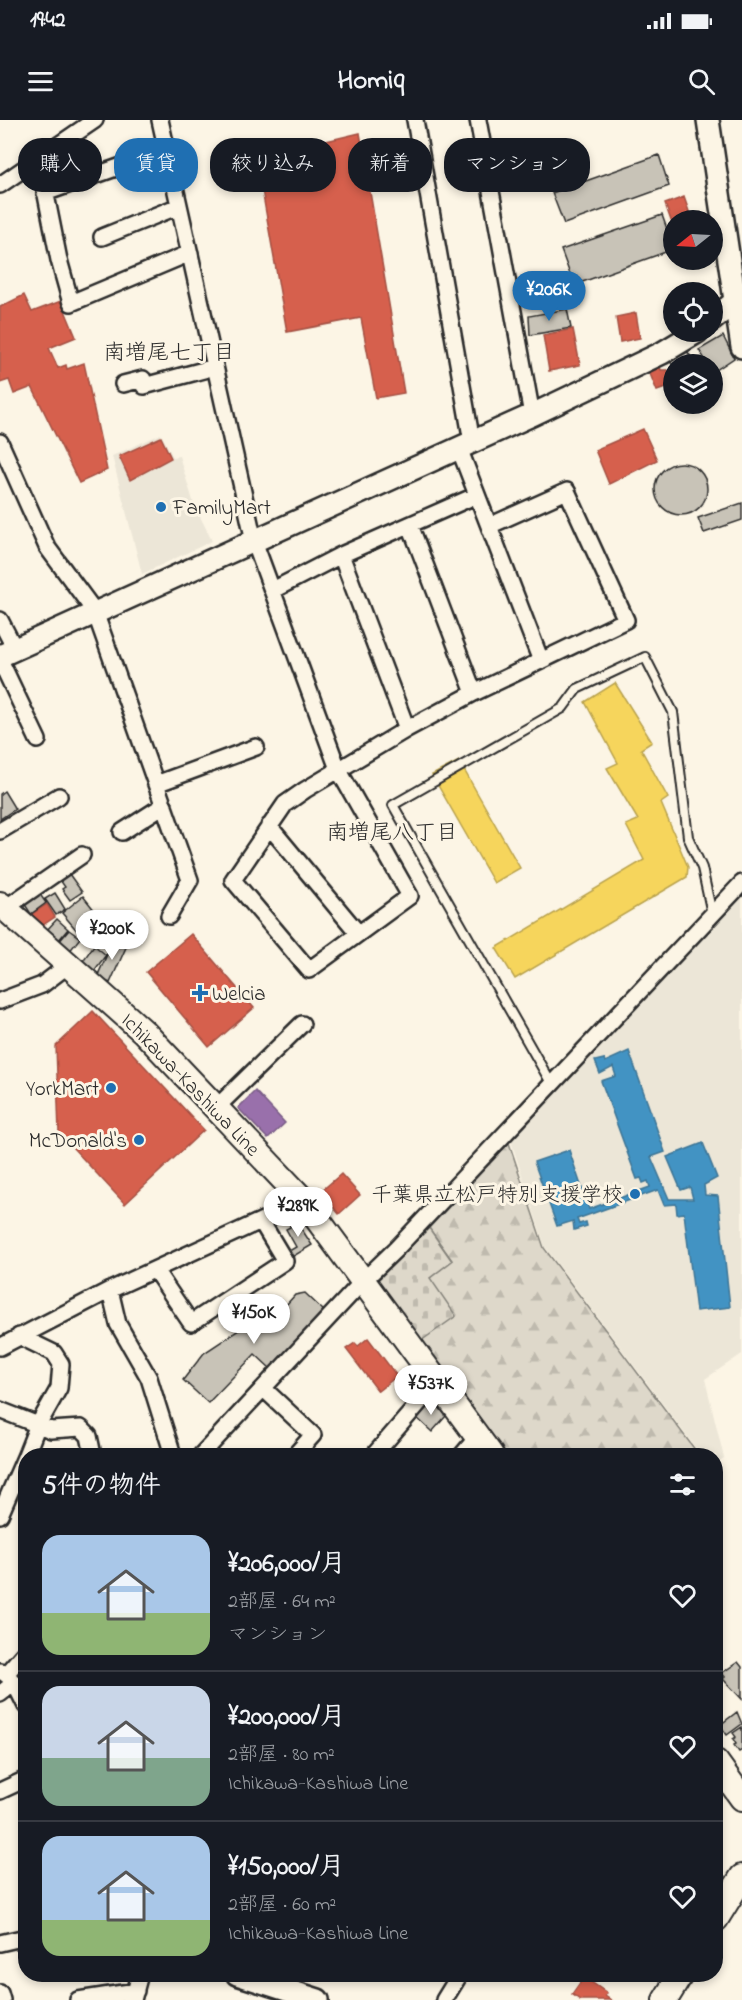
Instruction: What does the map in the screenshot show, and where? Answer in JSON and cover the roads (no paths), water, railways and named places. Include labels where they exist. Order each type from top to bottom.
[{"type":"main road","name":"Ichikawa-Kashiwa Line","points":[[2,906],[144,1032],[304,1201],[484,1446]]},
{"type":"main road","points":[[723,1772],[742,1798]]},
{"type":"main road","points":[[723,1908],[742,1877]]},
{"type":"main road","points":[[665,2000],[676,1982]]},
{"type":"street","points":[[70,138],[96,120]]},
{"type":"street","points":[[415,120],[466,445],[477,495],[542,660]]},
{"type":"street","points":[[478,120],[532,415]]},
{"type":"street","points":[[708,120],[738,300],[742,347]]},
{"type":"street","points":[[162,121],[165,138]]},
{"type":"street","points":[[114,169],[45,193],[71,303],[190,253]]},
{"type":"street","points":[[0,185],[18,173]]},
{"type":"street","points":[[176,192],[254,541],[338,769],[410,896],[309,970],[233,880],[285,804],[338,769],[407,729],[474,693],[626,620],[567,490],[489,526]]},
{"type":"street","points":[[102,237],[179,206]]},
{"type":"street","points":[[723,312],[738,300]]},
{"type":"street","points":[[5,655],[95,612],[532,415],[681,342]]},
{"type":"street","points":[[123,384],[143,379],[144,386],[215,367]]},
{"type":"street","points":[[0,442],[47,547],[95,612],[190,879],[170,916]]},
{"type":"street","points":[[273,590],[341,555],[477,495]]},
{"type":"street","points":[[410,525],[474,693]]},
{"type":"street","points":[[341,555],[407,729]]},
{"type":"street","points":[[0,620],[5,655],[38,740]]},
{"type":"street","points":[[156,784],[256,747]]},
{"type":"street","points":[[0,831],[59,796]]},
{"type":"street","points":[[122,832],[164,805]]},
{"type":"street","points":[[269,826],[358,933]]},
{"type":"street","points":[[2,906],[82,855]]},
{"type":"street","points":[[208,1448],[363,1281],[742,883]]},
{"type":"street","points":[[0,1001],[42,985],[67,966]]},
{"type":"street","points":[[216,1108],[302,1024]]},
{"type":"street","points":[[0,1347],[110,1290],[304,1201]]},
{"type":"street","points":[[155,1270],[191,1323],[285,1261],[261,1221]]},
{"type":"street","points":[[110,1290],[118,1324],[149,1378],[171,1448]]},
{"type":"street","points":[[19,1336],[54,1353],[61,1364],[59,1388],[37,1427],[29,1448]]},
{"type":"street","points":[[380,1448],[438,1381]]},
{"type":"street","points":[[264,1389],[313,1435],[301,1448]]},
{"type":"street","points":[[0,1410],[37,1427],[51,1430],[81,1428],[89,1436],[92,1448]]},
{"type":"street","points":[[0,1515],[4,1495],[18,1470]]},
{"type":"street","points":[[0,1694],[7,1676],[18,1662]]},
{"type":"street","points":[[7,1676],[18,1693]]},
{"type":"street","points":[[0,1791],[18,1783]]},
{"type":"street","points":[[0,1943],[18,1939]]},
{"type":"street","points":[[282,1982],[318,2000]]},
{"type":"street","points":[[444,2000],[455,1982]]},
{"type":"street","points":[[0,1993],[2,2000]]},
{"type":"street","points":[[78,2000],[135,1995]]},
{"type":"lane","points":[[551,1083],[393,805],[563,708],[577,689],[645,657],[673,711],[688,837],[702,868],[712,914]]},
{"type":"place","name":"FamilyMart","points":[[161,507]]},
{"type":"place","name":"Welcia","points":[[200,993]]},
{"type":"place","name":"YorkMart","points":[[111,1088]]},
{"type":"place","name":"McDonald's","points":[[139,1140]]},
{"type":"place","name":"千葉県立松戸特別支援学校","points":[[635,1194]]},
{"type":"district","name":"南増尾七丁目","points":[[169,351]]},
{"type":"district","name":"南増尾八丁目","points":[[392,831]]}]
